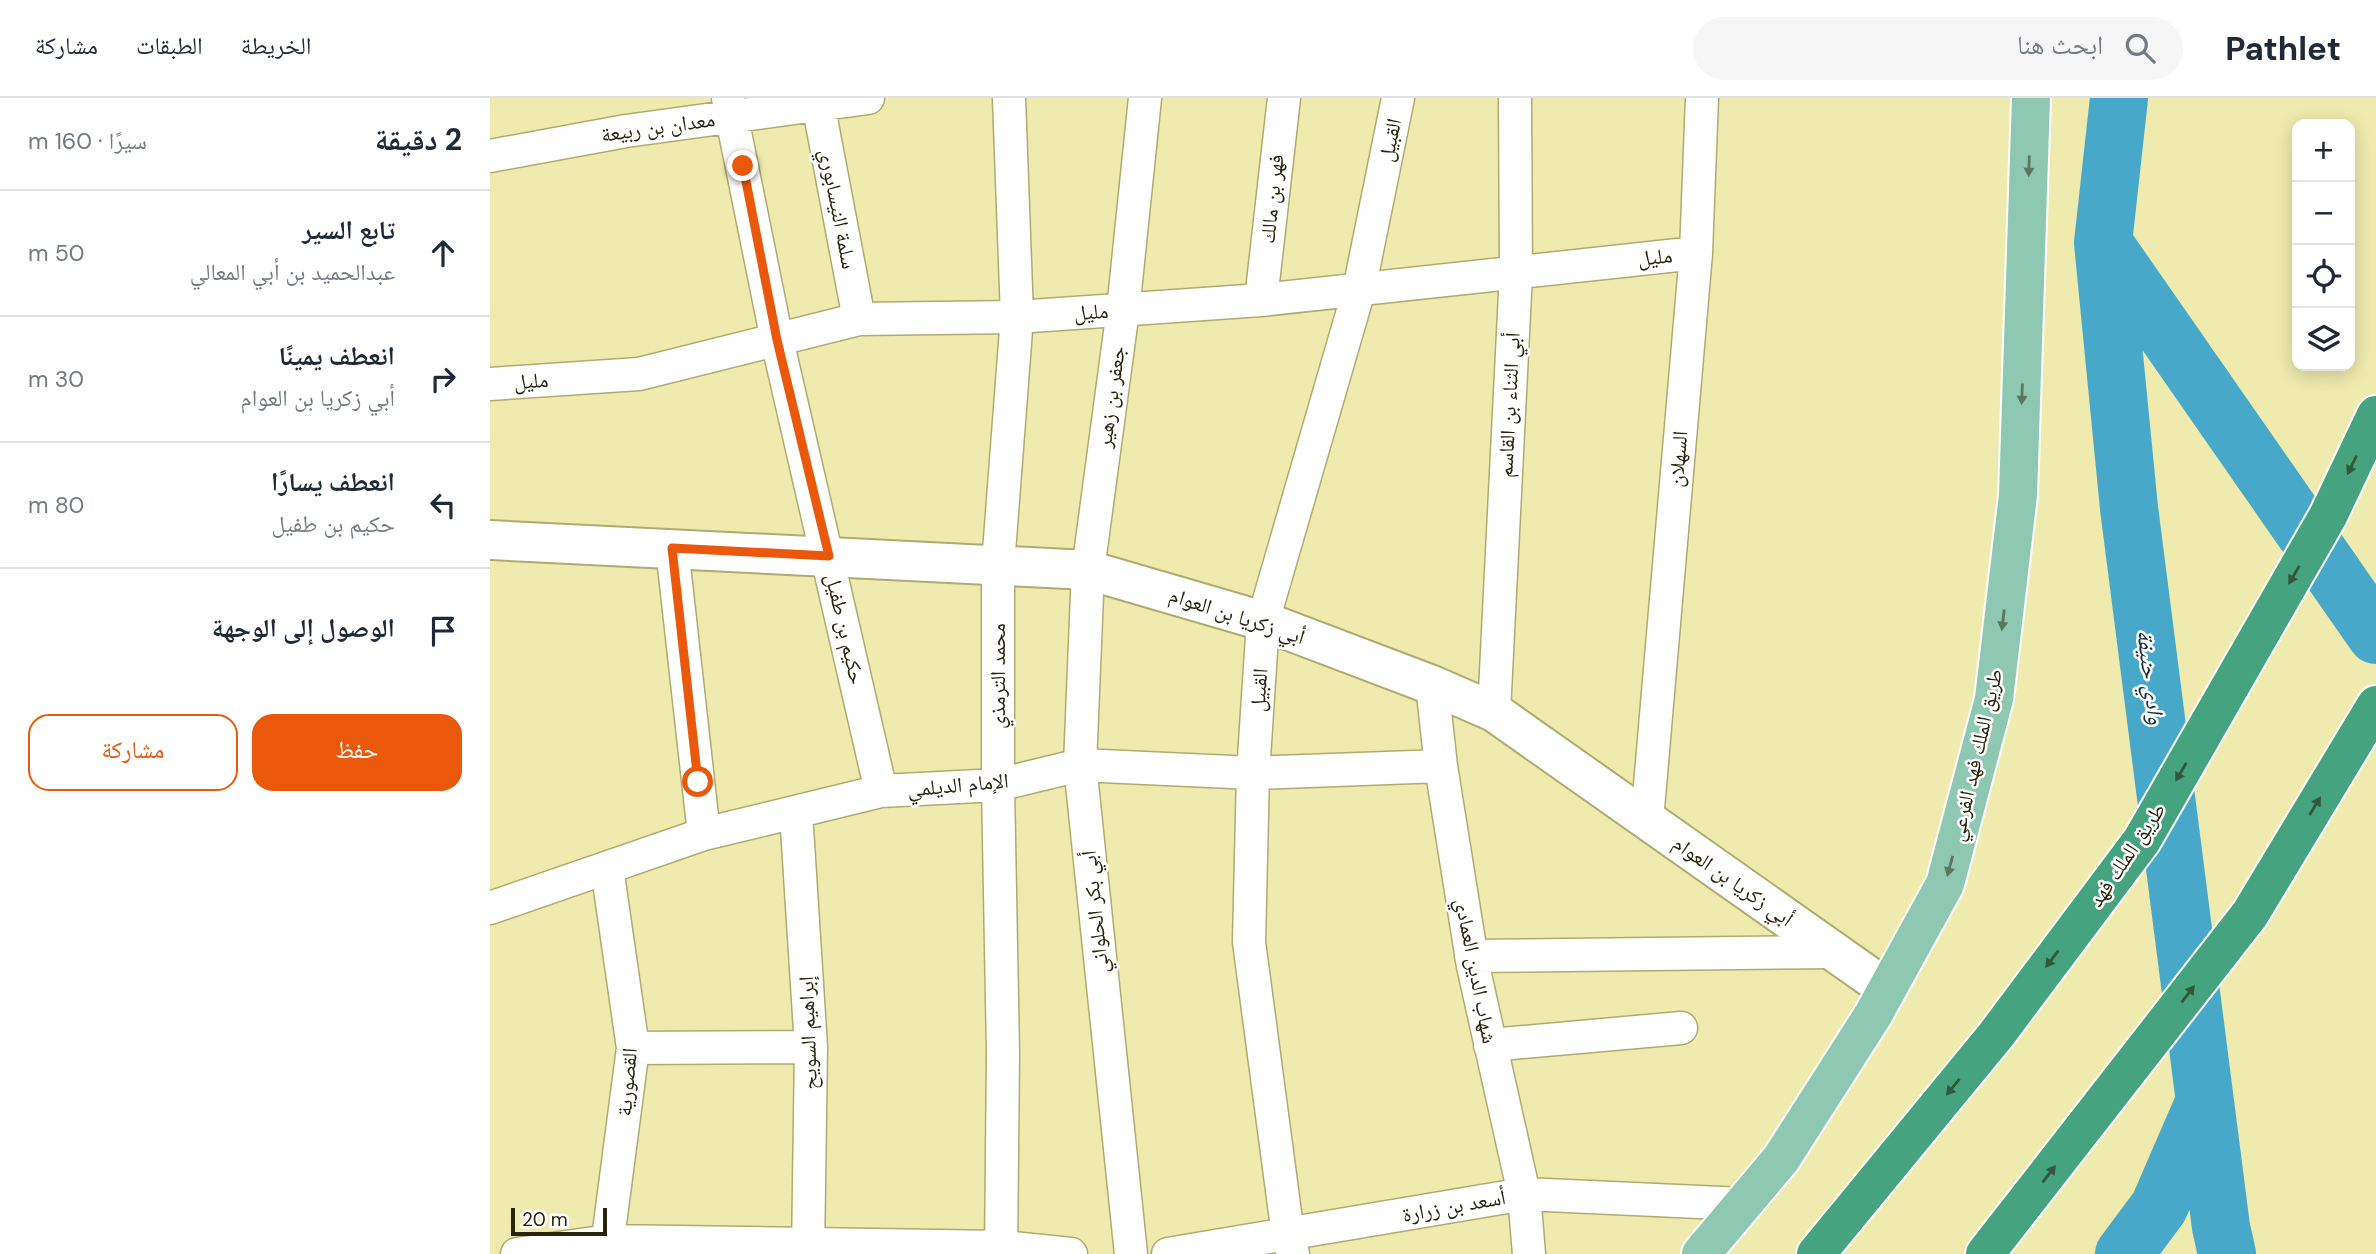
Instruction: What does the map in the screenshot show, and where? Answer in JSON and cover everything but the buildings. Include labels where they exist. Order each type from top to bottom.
[{"type":"highway","name":"طريق الملك فهد","points":[[1816,1254],[1996,1035],[2142,840],[2328,516],[2376,415]]},
{"type":"highway","points":[[1996,1241],[2250,914],[2376,705]]},
{"type":"main road","name":"طريق الملك فهد الفرعي","points":[[1701,1254],[1781,1159],[1887,989],[1945,884],[1994,699],[2018,495],[2031,98]]},
{"type":"street","name":"معدان بن ربيعة","points":[[490,156],[626,131],[731,107],[868,98]]},
{"type":"street","name":"محمد الترمذي","points":[[1002,1251],[1003,1053],[998,785],[998,565],[1017,317],[1009,98]]},
{"type":"street","name":"جعفر بن زهير","points":[[1088,570],[1123,310],[1145,98]]},
{"type":"street","name":"فهر بن مالك","points":[[1261,300],[1284,98]]},
{"type":"street","name":"القبيل","points":[[1290,1244],[1249,942],[1253,773],[1263,621],[1359,290],[1398,98]]},
{"type":"street","name":"أبي الثناء بن القاسم","points":[[1494,712],[1516,273],[1515,98]]},
{"type":"street","name":"السهلان","points":[[1647,820],[1696,253],[1702,98]]},
{"type":"street","name":"سلمة النيسابوري","points":[[818,101],[859,319]]},
{"type":"street","name":"حكيم بن طفيل","points":[[731,107],[777,340],[829,556],[881,791]]},
{"type":"street","name":"مليل","points":[[490,384],[639,374],[859,319],[1017,317],[1261,300],[1696,253]]},
{"type":"street","name":"أبي زكريا بن العوام","points":[[490,540],[1088,570],[1263,621],[1432,685],[1494,712],[1887,989]]},
{"type":"street","points":[[672,548],[704,834]]},
{"type":"street","name":"أبي بكر الحلواني","points":[[1088,570],[1080,765],[1131,1254]]},
{"type":"street","name":"شهاب الدين العمادي","points":[[1432,685],[1441,766],[1471,956],[1524,1194],[1529,1254]]},
{"type":"street","name":"الإمام الديلمي","points":[[490,908],[704,834],[881,791],[998,785],[1080,765],[1253,773],[1441,766]]},
{"type":"street","name":"إبراهيم السويح","points":[[796,812],[811,1047],[809,1249]]},
{"type":"street","name":"القصورية","points":[[607,868],[633,1048],[608,1248]]},
{"type":"street","points":[[1471,956],[1835,952]]},
{"type":"street","points":[[1490,1045],[1681,1028]]},
{"type":"street","points":[[633,1048],[811,1047]]},
{"type":"street","name":"أسعد بن زرارة","points":[[1168,1254],[1290,1244],[1524,1194],[1743,1204]]},
{"type":"street","points":[[517,1254],[608,1248],[698,1248],[1071,1254]]},
{"type":"waterway","name":"وادي حنيفة","points":[[2119,98],[2103,243],[2129,508],[2221,1227],[2227,1254]]},
{"type":"waterway","points":[[2104,244],[2376,635]]},
{"type":"waterway","points":[[2124,1254],[2159,1207],[2204,1103]]},
{"type":"route","points":[[698,782],[672,548],[829,556],[777,340],[743,166]]}]
